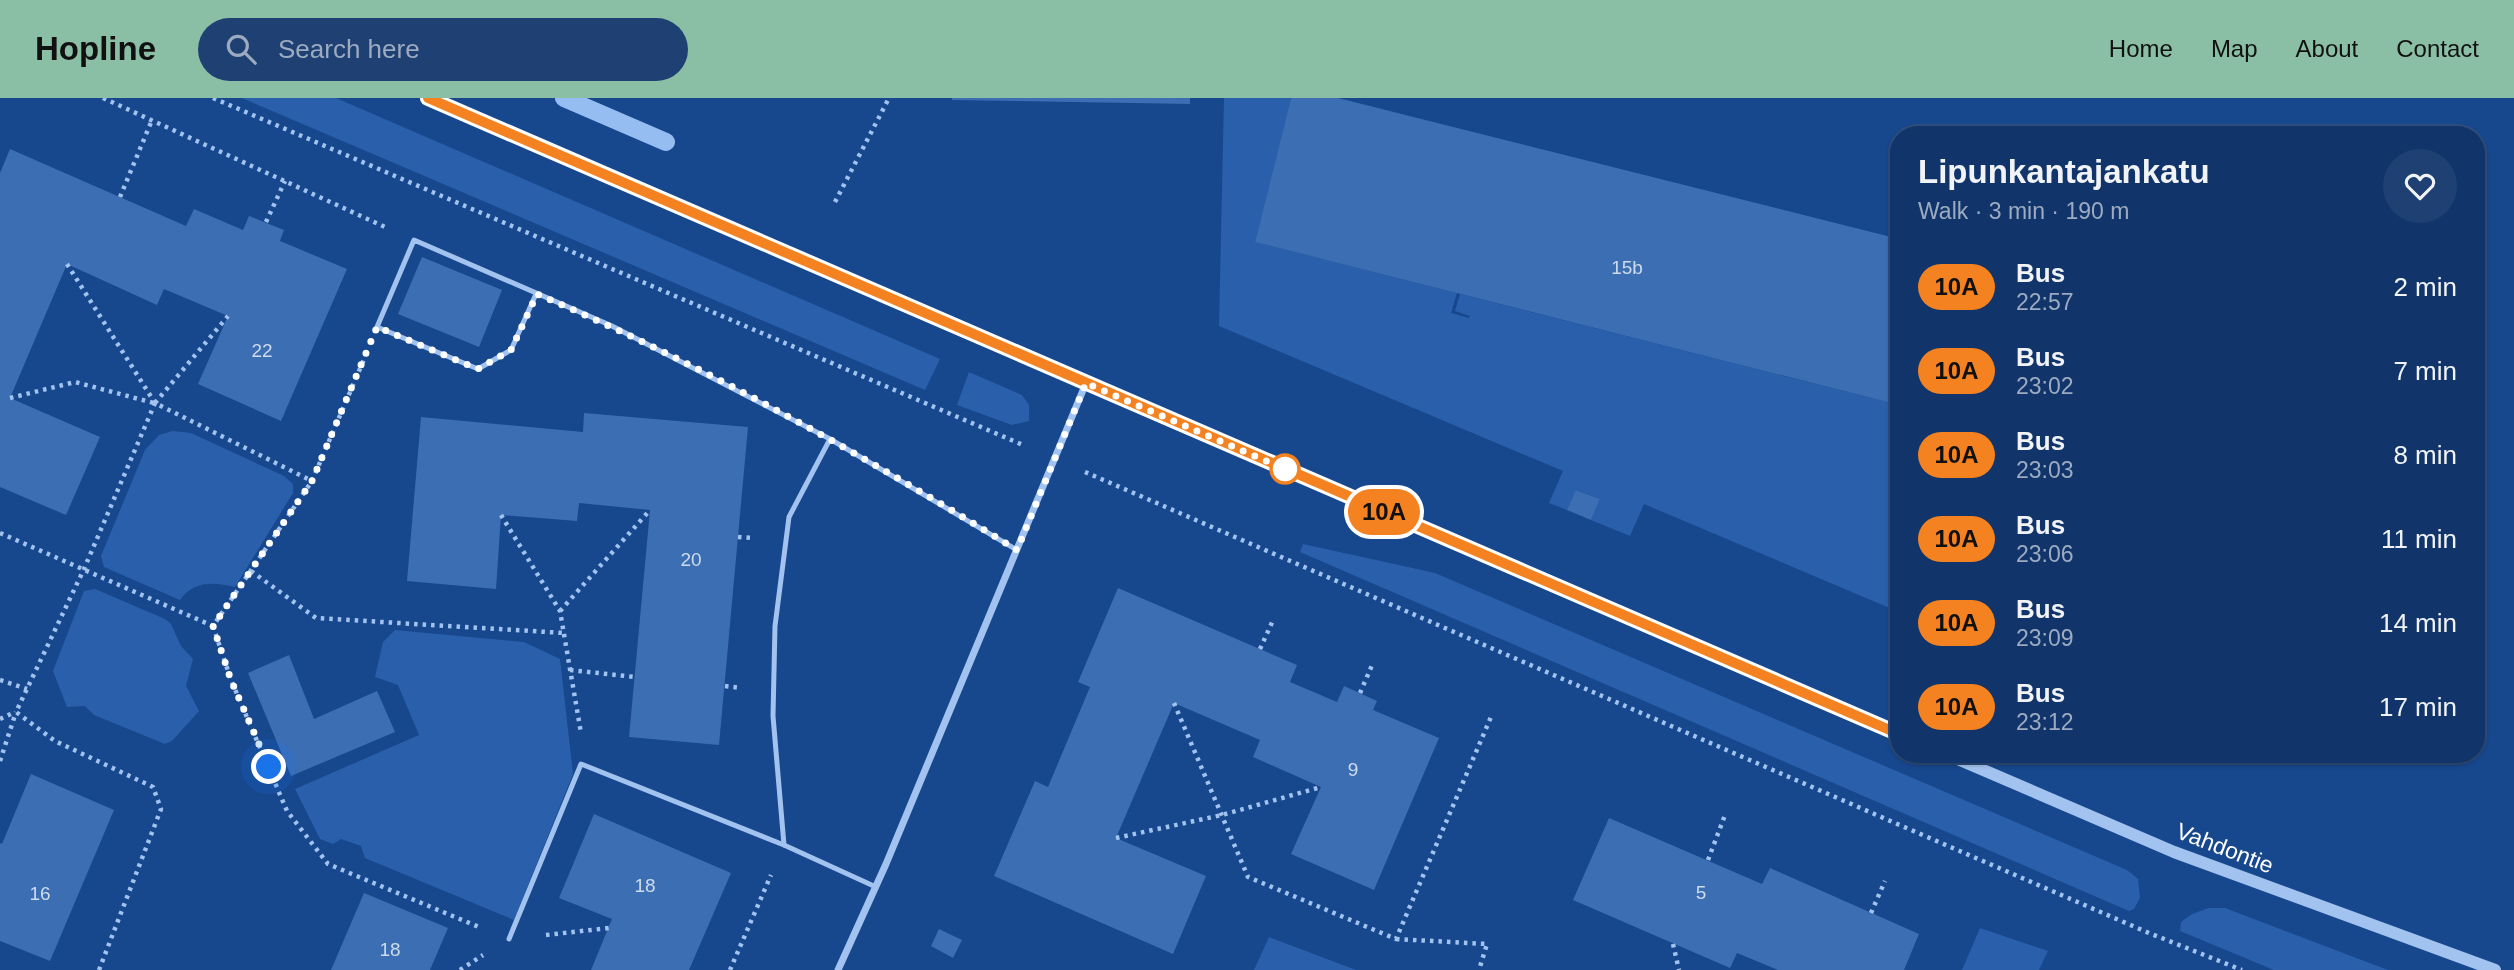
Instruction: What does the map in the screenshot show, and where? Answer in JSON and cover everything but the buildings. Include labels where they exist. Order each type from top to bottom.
[{"type":"street","points":[[428,98],[1890,730]]},
{"type":"street","points":[[838,970],[876,887],[1086,383]]},
{"type":"street","name":"Vahdontie","points":[[1967,763],[2174,852],[2495,970]]},
{"type":"lane","points":[[537,294],[511,350],[478,369],[377,327],[414,240],[611,326],[830,439],[1017,550]]},
{"type":"lane","points":[[784,845],[773,716],[775,626],[789,517],[830,439]]},
{"type":"lane","points":[[509,939],[581,764],[784,845],[876,887]]},
{"type":"path","points":[[103,98],[414,240]]},
{"type":"path","points":[[214,98],[936,406],[2149,933],[2242,970]]},
{"type":"path","points":[[835,202],[889,98]]},
{"type":"path","points":[[120,197],[152,120]]},
{"type":"path","points":[[266,222],[285,181]]},
{"type":"path","points":[[67,264],[155,403]]},
{"type":"path","points":[[0,761],[16,712],[84,569],[155,403],[228,316]]},
{"type":"path","points":[[213,626],[312,481],[377,327]]},
{"type":"path","points":[[10,398],[75,382],[155,403],[312,481]]},
{"type":"path","points":[[560,611],[650,510]]},
{"type":"path","points":[[501,515],[560,611],[585,755],[581,764]]},
{"type":"path","points":[[0,533],[213,626],[231,680],[287,811],[328,864],[509,939],[609,928]]},
{"type":"path","points":[[251,571],[316,618],[564,633]]},
{"type":"path","points":[[1260,649],[1274,618]]},
{"type":"path","points":[[1360,693],[1373,663]]},
{"type":"path","points":[[570,670],[635,677]]},
{"type":"path","points":[[0,680],[27,689]]},
{"type":"path","points":[[1174,703],[1248,877],[1396,939],[1487,944],[1479,970]]},
{"type":"path","points":[[0,719],[16,712]]},
{"type":"path","points":[[16,712],[55,741],[153,787],[161,809],[99,970]]},
{"type":"path","points":[[1396,939],[1491,717]]},
{"type":"path","points":[[1116,838],[1222,815],[1321,787]]},
{"type":"path","points":[[1708,860],[1726,815]]},
{"type":"path","points":[[730,970],[784,845]]},
{"type":"path","points":[[1871,913],[1885,881]]},
{"type":"path","points":[[1674,944],[1679,970]]},
{"type":"shaded area","points":[[242,98],[336,98],[940,359],[925,390]]},
{"type":"shaded area","points":[[1224,98],[1291,98],[1255,242],[1457,293],[1451,313],[1469,318],[1470,316],[1455,311],[1460,294],[1890,403],[1890,608],[1644,504],[1630,536],[1591,520],[1600,499],[1577,490],[1567,510],[1549,503],[1563,471],[1219,326]]},
{"type":"shaded area","points":[[969,372],[1022,395],[1029,405],[1029,421],[1012,425],[957,405]]},
{"type":"shaded area","points":[[173,431],[191,433],[284,476],[293,484],[293,493],[235,587],[205,584],[192,589],[180,600],[104,567],[101,556],[145,450],[159,435]]},
{"type":"shaded area","points":[[1303,544],[1435,573],[2127,870],[2138,879],[2140,898],[2134,909],[2129,911],[1300,552]]},
{"type":"shaded area","points":[[95,589],[165,619],[171,624],[181,646],[193,659],[186,686],[199,711],[172,741],[165,744],[94,715],[85,706],[67,707],[53,671],[84,591]]},
{"type":"shaded area","points":[[395,630],[524,642],[560,659],[573,774],[514,920],[365,858],[361,846],[341,839],[333,844],[320,839],[295,789],[419,735],[398,685],[375,677],[383,642]]},
{"type":"shaded area","points":[[2209,908],[2225,908],[2388,970],[2274,970],[2180,931],[2181,922],[2192,914]]},
{"type":"shaded area","points":[[1980,928],[2048,951],[2039,970],[1962,970]]},
{"type":"shaded area","points":[[1269,937],[1356,970],[1254,970]]},
{"type":"waterway","points":[[564,98],[666,142]]},
{"type":"bus line","name":"10A","points":[[428,98],[1890,730]]},
{"type":"route","points":[[269,767],[231,680],[213,626],[312,481],[377,327],[478,369],[511,350],[537,294],[611,326],[830,439],[1017,550],[1086,383],[1285,469]]}]
